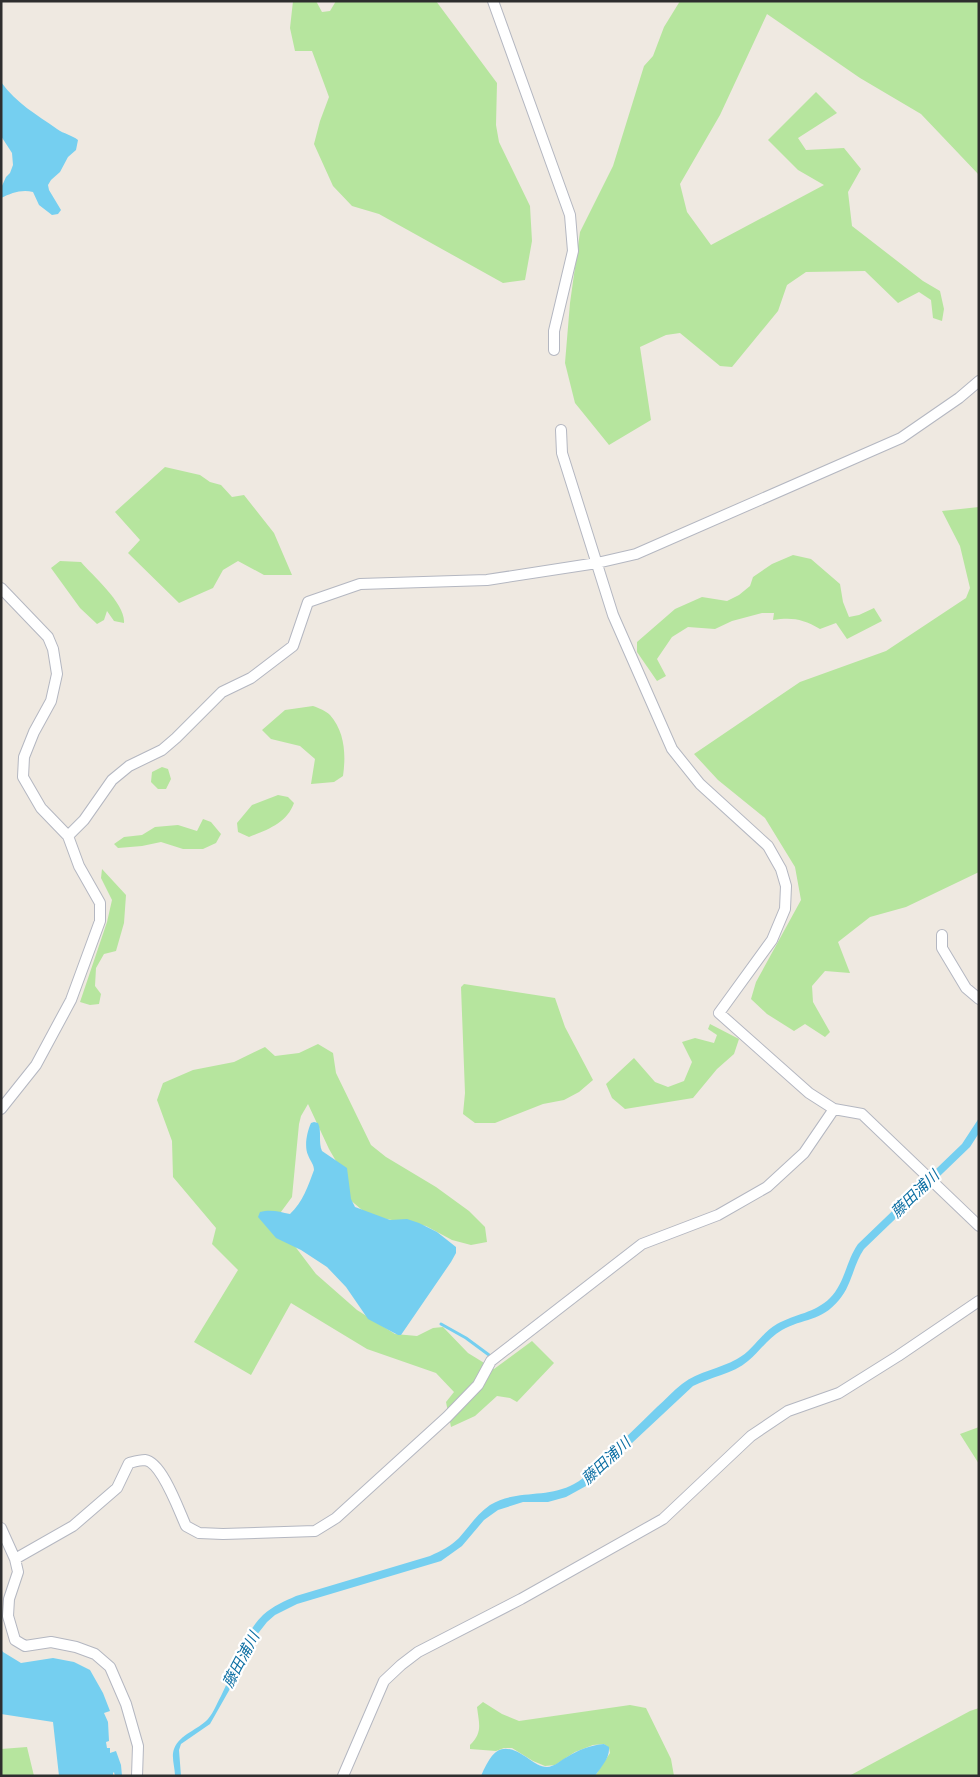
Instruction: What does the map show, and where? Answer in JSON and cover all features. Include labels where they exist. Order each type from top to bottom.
[{"type":"street","points":[[493,1],[570,215],[572,251],[554,331],[554,350]]},
{"type":"street","points":[[68,836],[84,820],[112,780],[129,766],[162,750],[222,692],[251,678],[293,646],[308,602],[360,584],[487,580],[597,563],[636,554],[902,438],[960,398],[979,381]]},
{"type":"street","points":[[561,430],[562,453],[613,615],[672,749],[700,784],[768,846],[781,869],[786,886],[785,909],[772,940],[719,1013],[809,1093],[834,1109],[862,1114],[979,1226]]},
{"type":"street","points":[[1,588],[48,637],[53,649],[57,674],[51,701],[34,732],[24,757],[23,777],[41,808],[68,836],[79,866],[100,903],[100,921],[71,1000],[36,1065],[1,1110]]},
{"type":"street","points":[[942,935],[942,948],[966,988],[979,999]]},
{"type":"street","points":[[15,1559],[73,1526],[117,1488],[129,1463],[145,1460],[154,1464],[170,1489],[186,1526],[199,1533],[315,1531],[336,1518],[447,1417],[478,1385],[491,1361],[642,1244],[718,1215],[767,1188],[804,1153],[834,1109]]},
{"type":"street","points":[[343,1776],[384,1681],[418,1652],[521,1599],[663,1519],[751,1436],[788,1411],[839,1393],[979,1301]]},
{"type":"street","points":[[1,1528],[15,1559],[18,1572],[5,1598],[15,1640],[25,1646],[51,1642],[76,1647],[95,1654],[110,1668],[126,1704],[138,1746],[137,1776]]},
{"type":"green space","points":[[293,1],[316,1],[322,12],[330,11],[336,1],[436,1],[497,83],[496,125],[499,142],[530,206],[532,241],[525,280],[503,283],[379,214],[352,206],[333,186],[314,144],[329,97],[312,51],[295,51],[290,28]]},
{"type":"green space","points":[[680,1],[979,1],[979,175],[921,114],[860,78],[767,14],[720,115],[680,184],[687,212],[711,245],[824,185],[798,170],[768,140],[816,92],[837,113],[798,138],[806,150],[844,148],[861,169],[848,192],[852,226],[923,281],[940,291],[944,309],[942,321],[933,318],[931,300],[919,292],[898,303],[865,271],[806,272],[787,285],[778,311],[732,367],[720,366],[680,333],[666,335],[640,347],[651,420],[609,445],[575,403],[565,363],[570,303],[580,232],[613,166],[644,66],[653,56],[664,27]]},
{"type":"green space","points":[[165,467],[200,475],[210,482],[221,485],[232,497],[244,495],[274,533],[292,575],[264,575],[238,561],[223,570],[213,588],[179,603],[128,553],[140,540],[115,512]]},
{"type":"green space","points":[[979,507],[979,872],[906,907],[870,917],[838,942],[850,973],[825,971],[812,986],[813,1002],[830,1032],[825,1037],[805,1024],[794,1031],[767,1014],[751,999],[756,982],[801,900],[795,867],[765,818],[718,780],[694,754],[800,682],[886,651],[966,598],[970,588],[960,546],[942,511]]},
{"type":"green space","points":[[793,555],[811,559],[840,584],[843,602],[849,617],[859,615],[874,608],[882,621],[847,639],[836,623],[820,629],[797,620],[773,620],[774,613],[762,613],[732,621],[715,629],[688,627],[672,637],[657,659],[666,676],[657,681],[637,652],[637,642],[675,609],[702,597],[727,601],[739,595],[750,586],[753,577],[772,564]]},
{"type":"green space","points":[[60,561],[81,562],[120,607],[124,623],[114,621],[107,611],[104,620],[97,624],[80,608],[51,568]]},
{"type":"green space","points":[[313,706],[330,715],[341,736],[344,752],[343,776],[334,782],[311,784],[315,759],[300,746],[271,739],[262,730],[285,710]]},
{"type":"green space","points":[[162,767],[168,769],[171,779],[166,789],[158,789],[151,782],[152,772]]},
{"type":"green space","points":[[278,795],[288,797],[294,803],[287,816],[276,825],[249,837],[238,832],[237,823],[252,805]]},
{"type":"green space","points":[[203,819],[211,822],[221,834],[216,843],[203,849],[183,849],[161,842],[118,848],[114,844],[124,837],[142,835],[155,827],[178,825],[197,831]]},
{"type":"green space","points":[[102,869],[126,895],[124,923],[116,951],[104,954],[96,968],[95,986],[101,994],[99,1004],[90,1005],[80,1002],[107,922],[112,900],[101,878]]},
{"type":"green space","points":[[464,984],[555,998],[565,1027],[593,1080],[579,1092],[564,1100],[543,1104],[495,1123],[475,1123],[463,1114],[465,1093],[461,987]]},
{"type":"green space","points":[[710,1024],[739,1039],[734,1054],[717,1069],[693,1098],[625,1109],[612,1098],[606,1084],[634,1058],[655,1082],[668,1087],[684,1081],[692,1062],[682,1042],[695,1038],[714,1043],[717,1035],[708,1029]]},
{"type":"green space","points":[[318,1044],[333,1053],[336,1073],[371,1145],[386,1157],[436,1187],[469,1211],[485,1227],[487,1242],[471,1245],[452,1240],[426,1226],[369,1216],[348,1198],[344,1175],[329,1149],[308,1104],[299,1124],[292,1197],[275,1220],[316,1274],[357,1310],[395,1334],[417,1336],[433,1328],[443,1327],[468,1353],[494,1369],[532,1341],[554,1363],[517,1402],[510,1398],[497,1396],[475,1416],[451,1427],[446,1402],[454,1392],[436,1373],[367,1349],[291,1303],[251,1375],[194,1342],[238,1270],[212,1244],[216,1228],[173,1177],[172,1141],[157,1100],[163,1083],[193,1070],[234,1062],[265,1047],[275,1056],[299,1053]]},
{"type":"green space","points":[[979,1427],[979,1464],[960,1434]]},
{"type":"green space","points":[[483,1702],[502,1714],[519,1721],[630,1705],[646,1708],[671,1759],[674,1776],[595,1776],[610,1753],[609,1748],[604,1744],[593,1745],[575,1752],[555,1765],[545,1766],[512,1748],[496,1751],[470,1749],[470,1745],[478,1732],[477,1707]]},
{"type":"green space","points":[[979,1708],[979,1776],[849,1776],[970,1711]]},
{"type":"green space","points":[[27,1747],[34,1776],[1,1776],[1,1749]]},
{"type":"water","points":[[1,82],[27,108],[60,131],[78,140],[76,150],[68,157],[60,172],[48,185],[61,210],[58,214],[52,215],[39,205],[33,192],[17,192],[1,198],[1,188],[13,165],[12,153],[1,136]]},
{"type":"water","name":"藤田浦川","points":[[979,1118],[979,1133],[970,1147],[864,1249],[847,1288],[832,1307],[819,1316],[790,1326],[777,1333],[742,1365],[693,1386],[586,1486],[566,1497],[548,1502],[523,1502],[498,1510],[484,1520],[462,1546],[441,1561],[297,1604],[275,1615],[256,1636],[210,1724],[181,1744],[179,1750],[181,1776],[175,1776],[174,1749],[180,1740],[204,1723],[210,1716],[226,1686],[244,1642],[263,1615],[279,1604],[296,1596],[430,1556],[456,1541],[481,1512],[500,1500],[564,1489],[578,1481],[590,1472],[682,1384],[695,1376],[743,1356],[777,1324],[818,1307],[830,1298],[839,1286],[858,1244],[962,1144]]},
{"type":"water","points":[[311,1123],[318,1123],[319,1126],[322,1151],[347,1168],[351,1199],[355,1207],[390,1220],[407,1219],[419,1223],[437,1232],[456,1247],[456,1253],[451,1262],[401,1335],[368,1319],[346,1287],[327,1267],[301,1250],[276,1238],[258,1217],[260,1212],[268,1211],[290,1214],[302,1199],[314,1170],[306,1143]]},
{"type":"water","points":[[1,1649],[21,1663],[53,1658],[74,1662],[90,1670],[103,1693],[110,1711],[104,1713],[108,1722],[109,1741],[106,1742],[107,1748],[110,1748],[110,1753],[116,1751],[121,1765],[122,1776],[115,1776],[114,1772],[113,1776],[59,1776],[53,1722],[1,1714]]},
{"type":"water","points":[[604,1744],[609,1747],[608,1755],[595,1776],[481,1776],[494,1753],[499,1750],[512,1750],[538,1765],[550,1767],[580,1750]]},
{"type":"waterway","points":[[441,1324],[466,1338],[489,1355]]}]
